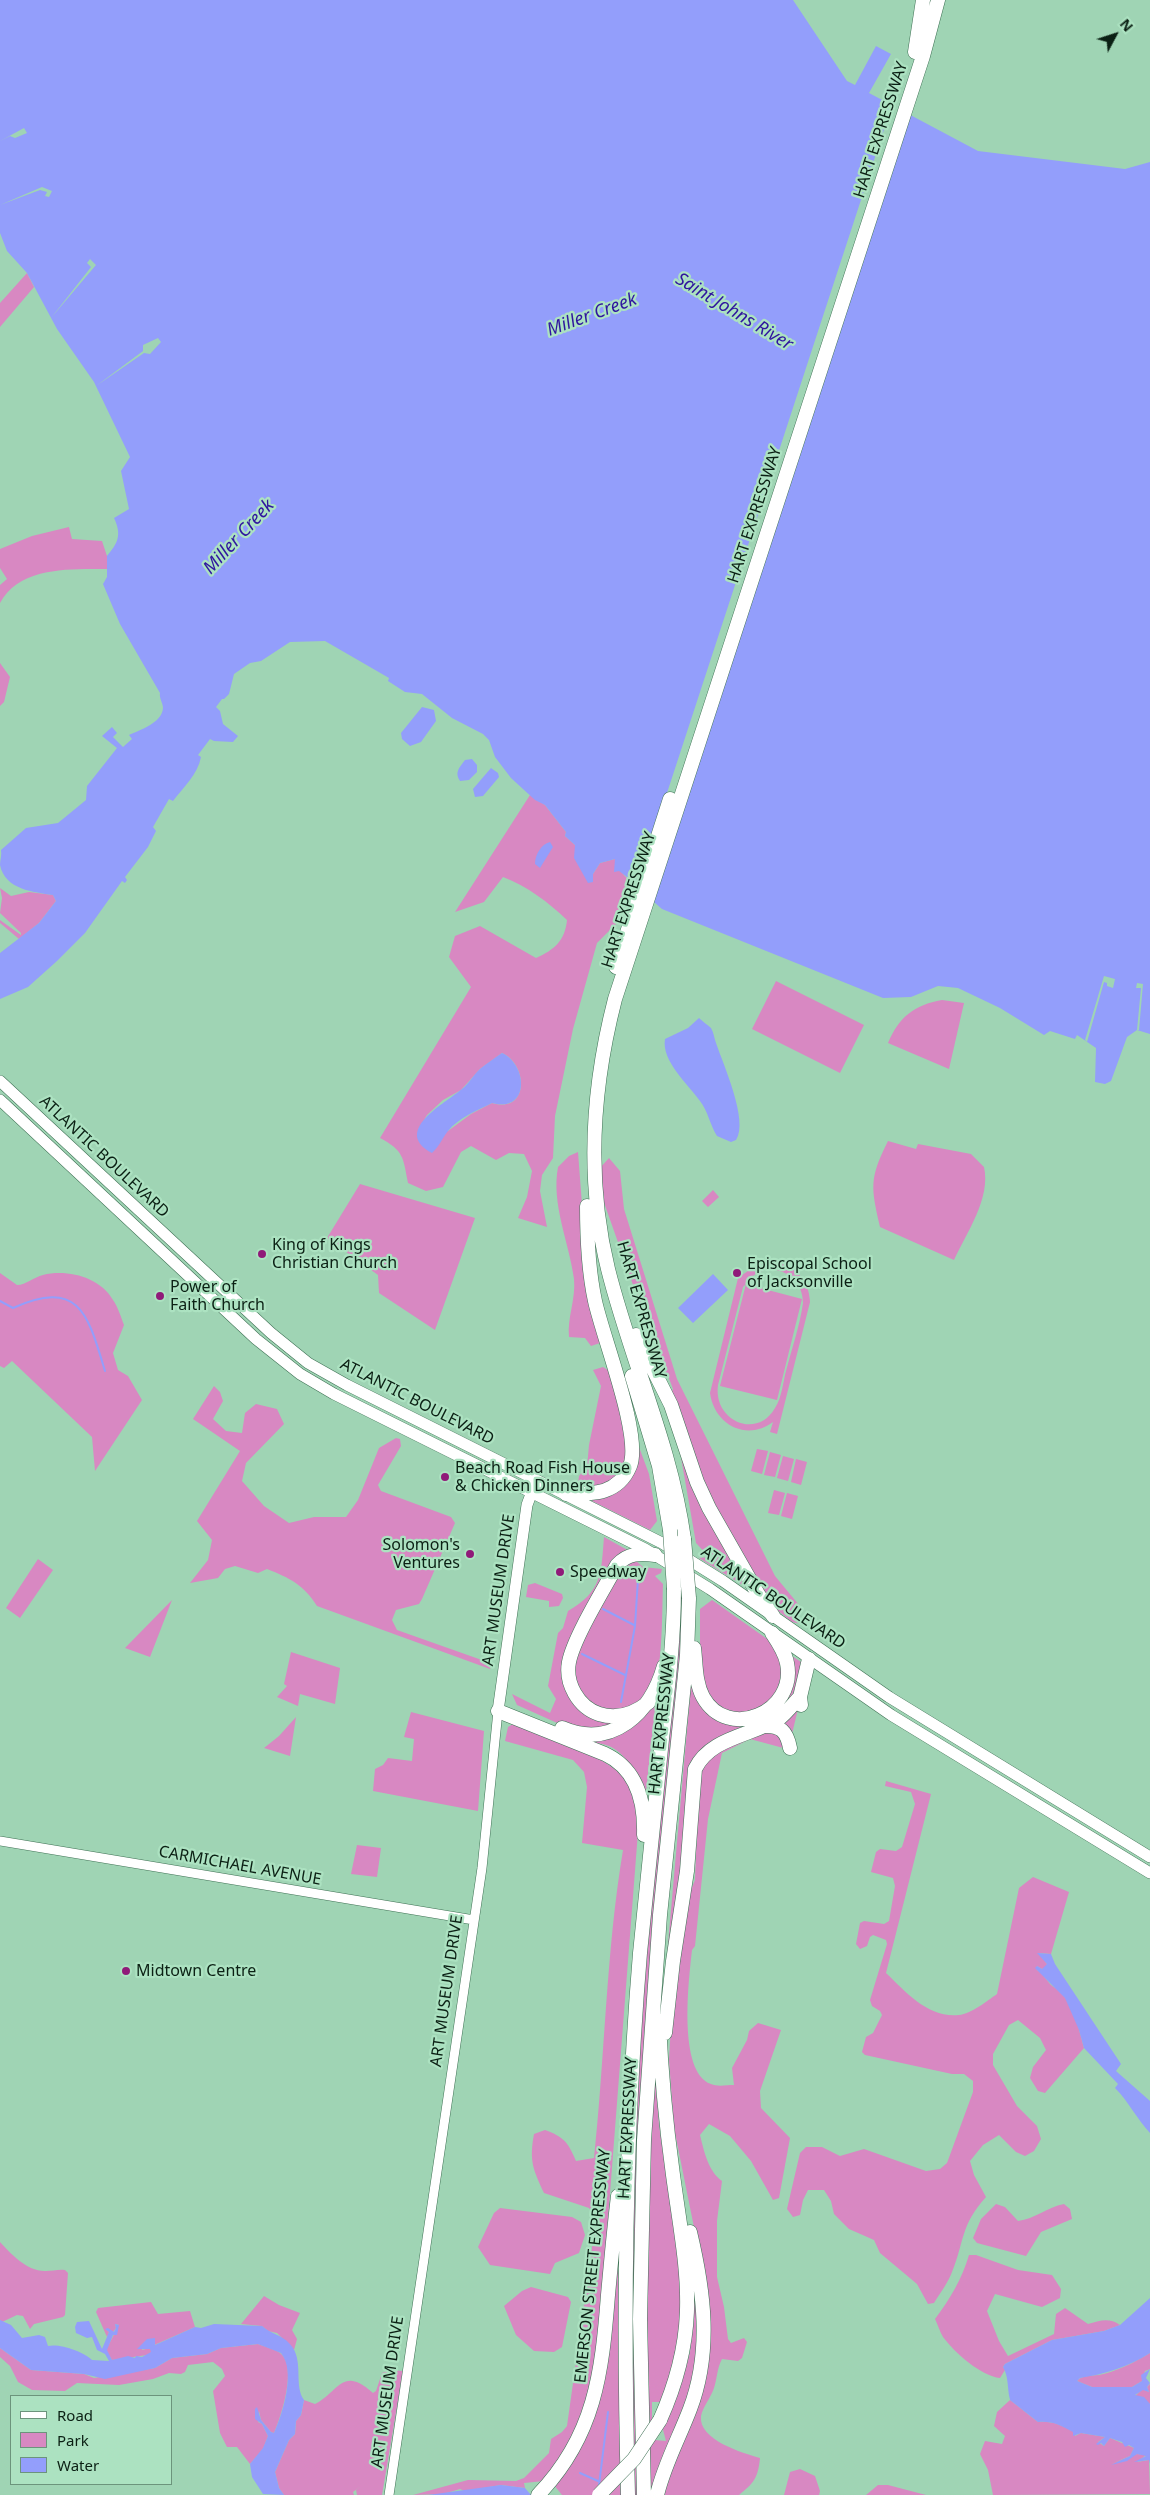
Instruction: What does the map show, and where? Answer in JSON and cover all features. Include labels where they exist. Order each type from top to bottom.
[{"type":"highway","points":[[914,52],[923,0]]},
{"type":"highway","points":[[914,52],[930,0]]},
{"type":"highway","name":"HART EXPRESSWAY","points":[[628,2495],[624,2266],[631,2083],[641,1950],[674,1621],[674,1589],[670,1530],[659,1466],[604,1291],[587,1206],[596,1092],[603,1047],[615,999],[918,72],[938,0]]},
{"type":"highway","name":"HART EXPRESSWAY","points":[[644,2495],[640,2319],[642,2196],[650,2036],[660,1915],[687,1655],[689,1598],[684,1539],[668,1456],[612,1286],[601,1236],[590,1172],[587,1090],[593,1048],[604,1003],[914,52]]},
{"type":"highway","points":[[566,1494],[594,1494],[608,1490],[624,1477],[632,1457],[633,1447],[626,1410],[594,1299],[589,1262],[587,1206]]},
{"type":"highway","points":[[612,1286],[671,1405],[697,1482],[709,1508],[758,1594],[774,1616]]},
{"type":"highway","points":[[649,1702],[635,1712],[620,1716],[595,1712],[579,1700],[572,1690],[568,1670],[573,1648],[618,1565],[628,1556],[641,1554],[655,1555]]},
{"type":"highway","points":[[689,1598],[698,1686],[708,1704],[723,1715],[742,1719],[752,1718],[768,1711],[781,1698],[787,1684],[788,1670],[783,1650],[772,1633]]},
{"type":"highway","points":[[498,1706],[565,1730],[589,1734],[620,1728],[634,1718],[649,1702],[660,1680],[674,1621]]},
{"type":"highway","points":[[664,2094],[667,2006],[687,1871],[696,1769],[700,1760],[711,1748],[763,1726],[781,1717],[801,1703],[809,1659]]},
{"type":"highway","points":[[498,1706],[613,1758],[633,1778],[640,1795],[644,1814],[641,1950]]},
{"type":"highway","points":[[763,1726],[772,1725],[783,1730],[787,1735],[790,1748]]},
{"type":"highway","points":[[599,2495],[634,2458],[660,2420],[679,2368],[688,2314],[686,2265],[669,2147],[664,2094],[659,2020],[660,1915]]},
{"type":"highway","name":"EMERSON STREET EXPRESSWAY","points":[[542,2491],[570,2454],[586,2424],[601,2373],[631,2083]]},
{"type":"highway","points":[[657,2495],[696,2391],[704,2333],[704,2306],[697,2267],[669,2147]]},
{"type":"main road","name":"ATLANTIC BOULEVARD","points":[[0,1081],[250,1315],[295,1353],[347,1385],[662,1543],[774,1616],[889,1698],[1150,1857]]},
{"type":"main road","name":"ATLANTIC BOULEVARD","points":[[0,1100],[256,1339],[284,1362],[334,1394],[655,1555],[710,1589],[919,1733],[1150,1873]]},
{"type":"main road","name":"ART MUSEUM DRIVE","points":[[498,1706],[527,1505],[536,1480]]},
{"type":"main road","points":[[809,1659],[813,1644]]},
{"type":"street","name":"ART MUSEUM DRIVE","points":[[390,2494],[474,1920],[488,1817],[498,1706]]},
{"type":"street","name":"CARMICHAEL AVENUE","points":[[0,1841],[474,1920]]},
{"type":"green space","points":[[27,273],[34,287],[0,327],[0,303]]},
{"type":"green space","points":[[69,527],[72,539],[102,541],[107,556],[108,569],[63,570],[33,576],[20,582],[9,591],[0,603],[0,585],[7,579],[0,568],[0,549],[32,536]]},
{"type":"green space","points":[[0,663],[10,677],[4,702],[0,706]]},
{"type":"green space","points":[[530,795],[545,805],[566,832],[565,836],[575,845],[593,874],[600,863],[615,859],[625,876],[636,883],[634,906],[597,943],[573,1029],[555,1116],[553,1158],[542,1175],[540,1191],[547,1227],[518,1218],[527,1197],[532,1171],[524,1154],[509,1153],[496,1160],[471,1146],[461,1152],[443,1187],[426,1191],[408,1183],[405,1167],[398,1151],[380,1138],[471,987],[449,957],[455,936],[480,926],[536,958],[548,952],[557,944],[564,934],[567,920],[537,895],[503,877],[484,902],[455,912]],"holes":[[[502,1053],[511,1059],[517,1067],[521,1086],[519,1095],[513,1101],[504,1104],[492,1103],[471,1114],[448,1131],[418,1130],[427,1115],[443,1100],[461,1090],[480,1069]]]},
{"type":"green space","points":[[0,888],[11,896],[29,892],[53,895],[56,901],[39,923],[19,939],[0,923],[0,920],[21,935],[0,913],[2,898]]},
{"type":"green space","points":[[776,981],[864,1025],[840,1073],[752,1029]]},
{"type":"green space","points":[[942,1000],[964,1003],[949,1069],[888,1043],[897,1026],[909,1014],[923,1005]]},
{"type":"green space","points":[[888,1141],[916,1149],[918,1144],[971,1154],[984,1167],[984,1191],[981,1203],[954,1260],[880,1227],[875,1202],[874,1183],[877,1165]]},
{"type":"green space","points":[[578,1152],[583,1218],[600,1343],[591,1346],[585,1338],[569,1337],[574,1279],[559,1209],[556,1181],[558,1167],[569,1156]]},
{"type":"green space","points":[[609,1158],[620,1171],[624,1209],[677,1379],[775,1576],[799,1605],[801,1611],[795,1619],[801,1624],[792,1622],[771,1605],[710,1502],[671,1393],[673,1389],[667,1373],[664,1373],[601,1194],[599,1169]]},
{"type":"green space","points":[[360,1184],[475,1218],[435,1330],[379,1293],[378,1275],[327,1238]]},
{"type":"green space","points":[[713,1190],[719,1197],[708,1207],[702,1201]]},
{"type":"green space","points":[[772,1262],[788,1266],[794,1270],[807,1286],[810,1302],[777,1434],[770,1432],[773,1422],[763,1428],[752,1430],[742,1430],[733,1427],[718,1413],[710,1393],[739,1274],[742,1275],[757,1265]],"holes":[[[764,1270],[786,1273],[800,1288],[803,1303],[777,1404],[767,1418],[758,1423],[748,1424],[738,1422],[729,1417],[722,1408],[718,1398],[718,1385],[745,1284],[754,1275]]]},
{"type":"green space","points":[[0,1273],[17,1285],[52,1273],[72,1274],[91,1280],[100,1286],[107,1292],[116,1306],[124,1325],[113,1353],[118,1370],[128,1376],[142,1400],[95,1471],[92,1437],[12,1361],[4,1368],[0,1366]]},
{"type":"green space","points":[[746,1284],[802,1299],[777,1400],[720,1386]]},
{"type":"green space","points":[[603,1367],[611,1372],[630,1452],[613,1484],[577,1490],[579,1476],[587,1467],[589,1445],[601,1386],[593,1370]]},
{"type":"green space","points":[[214,1386],[220,1392],[223,1401],[213,1419],[226,1431],[242,1433],[245,1413],[256,1404],[277,1409],[284,1424],[246,1463],[242,1481],[264,1506],[289,1523],[314,1517],[346,1517],[358,1500],[379,1448],[396,1438],[400,1439],[401,1446],[378,1485],[381,1491],[451,1517],[455,1523],[419,1604],[396,1610],[392,1620],[397,1630],[493,1664],[490,1669],[317,1606],[302,1587],[267,1569],[258,1573],[235,1566],[225,1569],[218,1578],[190,1583],[208,1560],[212,1540],[197,1521],[240,1451],[193,1419]]},
{"type":"green space","points":[[636,1439],[649,1474],[657,1521],[650,1530],[592,1501],[594,1497],[612,1491]]},
{"type":"green space","points":[[679,1446],[749,1589],[699,1558],[709,1557],[696,1543]]},
{"type":"green space","points":[[757,1449],[768,1451],[762,1474],[751,1471]]},
{"type":"green space","points":[[770,1452],[781,1455],[775,1477],[764,1475]]},
{"type":"green space","points":[[783,1456],[794,1459],[788,1481],[777,1478]]},
{"type":"green space","points":[[796,1459],[807,1462],[801,1485],[791,1482]]},
{"type":"green space","points":[[774,1490],[785,1493],[779,1515],[768,1513]]},
{"type":"green space","points":[[787,1493],[798,1496],[792,1519],[781,1516]]},
{"type":"green space","points":[[604,1537],[631,1552],[588,1612],[568,1684],[615,1721],[601,1730],[564,1726],[517,1705],[512,1694],[550,1713],[556,1699],[548,1686],[558,1633],[563,1628],[568,1611],[588,1596],[598,1580],[601,1571]]},
{"type":"green space","points":[[38,1559],[53,1570],[20,1618],[6,1608]]},
{"type":"green space","points":[[635,1560],[643,1567],[662,1569],[661,1573],[655,1576],[663,1584],[659,1668],[656,1680],[648,1695],[628,1711],[592,1707],[573,1682],[575,1651],[621,1565]]},
{"type":"green space","points":[[535,1583],[562,1594],[563,1598],[559,1606],[549,1607],[549,1601],[526,1597],[528,1585]]},
{"type":"green space","points":[[680,1595],[682,1597],[685,1625],[652,1956],[639,2495],[633,2495],[630,2244],[645,1952]]},
{"type":"green space","points":[[172,1600],[150,1657],[125,1648]]},
{"type":"green space","points":[[712,1600],[770,1641],[785,1668],[771,1705],[740,1716],[716,1707],[700,1677],[700,1609]]},
{"type":"green space","points":[[291,1652],[340,1668],[335,1704],[300,1694],[298,1706],[277,1697],[287,1686],[284,1684]]},
{"type":"green space","points":[[792,1656],[801,1662],[797,1681],[787,1705],[775,1715],[715,1740],[698,1755],[692,1766],[687,1779],[681,1883],[669,1955],[667,1955],[692,1674],[720,1716],[771,1713]]},
{"type":"green space","points":[[656,1700],[646,1792],[643,1791],[629,1764],[619,1752],[606,1745],[583,1738]]},
{"type":"green space","points":[[798,1709],[791,1738],[779,1723]]},
{"type":"green space","points":[[411,1712],[484,1731],[478,1811],[373,1791],[375,1769],[383,1765],[388,1758],[412,1761],[414,1739],[404,1737]]},
{"type":"green space","points":[[296,1717],[290,1756],[264,1748],[279,1736]]},
{"type":"green space","points":[[515,1723],[594,1756],[621,1774],[632,1789],[639,1819],[597,2361],[593,2382],[573,2438],[544,2481],[524,2483],[525,2488],[501,2485],[465,2491],[460,2489],[443,2494],[413,2495],[468,2480],[516,2481],[524,2478],[549,2453],[551,2439],[562,2432],[567,2426],[596,2219],[589,2208],[544,2193],[533,2165],[532,2151],[534,2134],[545,2130],[565,2141],[576,2161],[594,2158],[609,1965],[623,1850],[582,1843],[587,1787],[584,1772],[573,1760],[505,1741],[508,1727]]},
{"type":"green space","points":[[765,1730],[775,1730],[787,1749],[750,1739],[722,1753],[708,1819],[695,1946],[692,1950],[688,2002],[689,2044],[693,2062],[700,2076],[713,2085],[734,2085],[732,2068],[747,2040],[749,2031],[758,2023],[781,2030],[760,2091],[761,2108],[790,2138],[779,2198],[773,2200],[751,2161],[730,2136],[709,2124],[700,2135],[710,2166],[722,2181],[717,2221],[717,2277],[724,2307],[728,2339],[731,2343],[744,2338],[747,2342],[742,2358],[738,2361],[722,2359],[714,2388],[701,2416],[702,2424],[714,2439],[733,2449],[760,2458],[754,2480],[739,2495],[662,2495],[700,2391],[702,2267],[674,2128],[669,2060],[671,2024],[689,1895],[695,1880],[699,1775],[710,1756]]},
{"type":"green space","points":[[886,1781],[931,1794],[886,1973],[910,1996],[937,2013],[959,2015],[979,2007],[997,1994],[1019,1888],[1033,1877],[1069,1892],[1051,1954],[1039,1953],[1047,1964],[1046,1968],[1042,1969],[1037,1966],[1037,1970],[1069,2002],[1084,2048],[1045,2093],[1038,2091],[1030,2078],[1033,2067],[1046,2050],[1040,2038],[1018,2020],[1009,2025],[993,2054],[993,2065],[1017,2106],[1037,2126],[1041,2139],[1034,2151],[1025,2156],[1016,2152],[999,2135],[983,2145],[970,2161],[974,2175],[986,2197],[967,2225],[948,2280],[934,2303],[928,2304],[917,2284],[880,2253],[874,2240],[849,2229],[834,2214],[831,2201],[824,2190],[808,2190],[803,2200],[800,2215],[793,2217],[787,2209],[800,2153],[806,2147],[822,2147],[840,2156],[864,2149],[926,2171],[940,2169],[947,2163],[973,2092],[973,2081],[964,2074],[952,2074],[865,2055],[862,2052],[866,2037],[873,2033],[882,2015],[880,2011],[872,2006],[870,2000],[887,1944],[886,1940],[873,1935],[870,1937],[867,1946],[860,1949],[856,1944],[860,1923],[864,1921],[884,1924],[889,1921],[895,1886],[893,1878],[871,1872],[876,1852],[880,1849],[896,1851],[902,1847],[915,1804],[911,1792],[885,1786]]},
{"type":"green space","points":[[357,1845],[381,1848],[377,1877],[351,1874]]},
{"type":"green space","points":[[653,2073],[655,2073],[659,2125],[682,2281],[680,2341],[662,2402],[652,2402],[652,2430],[655,2440],[666,2441],[662,2426],[682,2382],[690,2352],[694,2318],[694,2292],[697,2292],[699,2365],[653,2492],[650,2492],[647,2310]]},
{"type":"green space","points":[[996,2204],[1005,2207],[1018,2221],[1064,2204],[1070,2209],[1072,2219],[1041,2232],[1026,2256],[977,2243],[973,2238],[981,2219]]},
{"type":"green space","points":[[500,2208],[572,2217],[581,2222],[585,2235],[579,2253],[555,2263],[550,2274],[490,2265],[478,2247],[494,2213]]},
{"type":"green space","points":[[0,2242],[20,2261],[33,2269],[39,2271],[65,2270],[68,2273],[65,2315],[63,2317],[34,2324],[30,2329],[23,2316],[17,2315],[2,2322],[0,2320]]},
{"type":"green space","points":[[969,2255],[976,2255],[1018,2270],[1052,2275],[1061,2289],[1060,2298],[1042,2307],[995,2294],[987,2311],[999,2341],[1008,2356],[1054,2334],[1056,2314],[1065,2308],[1088,2324],[1108,2320],[1120,2325],[1104,2331],[1052,2340],[1005,2364],[1003,2367],[1005,2370],[1000,2378],[985,2373],[969,2363],[948,2343],[935,2319],[955,2288]]},
{"type":"green space","points":[[618,2261],[621,2495],[562,2495],[554,2485],[588,2434],[602,2392],[610,2349]]},
{"type":"green space","points":[[531,2287],[568,2297],[571,2302],[562,2347],[554,2352],[534,2351],[516,2335],[504,2306],[522,2291]]},
{"type":"green space","points":[[264,2296],[279,2305],[300,2313],[292,2330],[297,2339],[294,2350],[277,2333],[268,2331],[262,2326],[241,2324]]},
{"type":"green space","points":[[151,2302],[158,2314],[190,2311],[195,2327],[154,2345],[155,2339],[144,2342],[142,2350],[150,2348],[152,2352],[147,2355],[112,2360],[106,2350],[119,2325],[115,2324],[116,2328],[113,2332],[106,2329],[109,2332],[107,2337],[96,2312],[98,2308]]},
{"type":"green space","points":[[258,2344],[280,2353],[285,2359],[288,2369],[288,2380],[284,2404],[274,2433],[261,2420],[259,2411],[258,2422],[262,2424],[268,2436],[263,2449],[250,2464],[237,2447],[227,2447],[220,2433],[213,2391],[225,2376],[222,2369],[213,2362],[188,2365],[185,2372],[181,2374],[169,2373],[153,2379],[119,2385],[77,2383],[65,2391],[32,2390],[18,2382],[10,2366],[0,2357],[0,2348],[31,2370],[84,2374],[94,2378],[155,2368],[172,2358],[207,2354],[221,2348]]},
{"type":"green space","points":[[1150,2353],[1150,2369],[1145,2371],[1142,2381],[1132,2387],[1092,2387],[1077,2381],[1084,2377],[1105,2374],[1119,2369]]},
{"type":"green space","points":[[390,2370],[403,2371],[382,2495],[357,2495],[356,2490],[361,2486],[353,2492],[354,2495],[284,2495],[279,2488],[275,2472],[289,2440],[295,2434],[296,2421],[301,2415],[304,2400],[315,2404],[347,2381],[354,2381],[363,2385],[373,2393],[376,2391],[382,2373]]},
{"type":"green space","points":[[1150,2384],[1150,2404],[1135,2396],[1143,2389],[1149,2392],[1147,2387]]},
{"type":"green space","points":[[1010,2400],[1038,2422],[1061,2425],[1074,2432],[1075,2436],[1081,2433],[1105,2437],[1098,2442],[1104,2446],[1110,2438],[1134,2448],[1130,2456],[1111,2464],[1137,2454],[1146,2455],[1137,2462],[1149,2460],[1150,2494],[993,2495],[988,2470],[980,2454],[985,2441],[1002,2444],[1005,2436],[994,2426],[997,2412]]},
{"type":"green space","points":[[800,2469],[815,2476],[820,2491],[819,2495],[784,2495],[790,2472]]},
{"type":"green space","points":[[878,2485],[888,2485],[926,2495],[866,2495]]},
{"type":"water","points":[[0,0],[793,0],[847,81],[855,85],[876,46],[891,54],[869,93],[978,151],[1125,169],[1150,162],[1150,1034],[1137,1030],[1127,1037],[1111,1081],[1105,1084],[1095,1082],[1096,1048],[1077,1035],[1075,1039],[1050,1031],[1044,1035],[1000,1008],[958,988],[938,986],[911,997],[883,998],[662,909],[654,902],[644,906],[632,895],[635,883],[619,871],[614,872],[615,859],[600,863],[593,874],[593,882],[588,883],[574,858],[575,845],[565,836],[566,832],[545,805],[535,800],[511,778],[495,757],[489,740],[483,734],[452,718],[422,694],[405,692],[388,681],[389,678],[325,641],[290,642],[261,661],[250,663],[234,674],[229,694],[216,707],[220,711],[223,724],[238,736],[233,742],[210,739],[198,755],[201,757],[193,775],[173,801],[169,799],[153,827],[156,831],[148,847],[125,877],[127,880],[125,883],[122,881],[85,933],[28,987],[0,999],[0,953],[39,923],[56,901],[53,895],[29,891],[14,885],[8,880],[0,865],[1,850],[26,828],[58,823],[86,800],[87,786],[117,748],[102,736],[112,727],[117,733],[113,737],[123,747],[132,739],[129,735],[155,722],[162,713],[163,708],[160,693],[120,624],[103,584],[107,577],[107,556],[118,538],[118,529],[114,518],[129,509],[121,471],[130,457],[94,382],[57,329],[27,273],[7,251],[0,233]]},
{"type":"water","points":[[422,707],[434,710],[436,721],[421,742],[410,746],[402,739],[401,733]]},
{"type":"water","points":[[472,759],[477,765],[477,772],[469,780],[460,781],[458,772],[460,767],[465,760]]},
{"type":"water","points":[[491,768],[498,773],[499,777],[483,796],[475,797],[473,789]]},
{"type":"water","points":[[550,842],[553,847],[540,868],[535,864],[537,854],[541,847]]},
{"type":"water","points":[[699,1018],[712,1030],[734,1092],[739,1131],[736,1140],[731,1142],[717,1136],[703,1105],[671,1064],[667,1056],[665,1039],[688,1028]]},
{"type":"water","points":[[502,1053],[511,1059],[517,1067],[521,1086],[519,1095],[513,1101],[504,1104],[492,1103],[463,1118],[452,1126],[432,1153],[421,1145],[417,1136],[419,1127],[426,1118],[464,1087],[480,1069]]},
{"type":"water","points":[[713,1274],[728,1290],[693,1323],[678,1308]]},
{"type":"water","points":[[1037,1953],[1051,1954],[1055,1964],[1121,2064],[1116,2071],[1150,2101],[1150,2133],[1115,2088],[1118,2084],[1084,2048],[1079,2030],[1065,1998],[1035,1968],[1037,1966],[1042,1969],[1047,1964]]},
{"type":"water","points":[[1150,2298],[1150,2353],[1125,2366],[1080,2378],[1077,2381],[1092,2387],[1132,2387],[1142,2381],[1141,2375],[1150,2369],[1146,2378],[1150,2383],[1147,2387],[1149,2392],[1143,2390],[1135,2395],[1144,2397],[1150,2404],[1150,2464],[1149,2460],[1134,2462],[1146,2456],[1137,2454],[1127,2461],[1111,2465],[1130,2456],[1134,2448],[1129,2445],[1125,2447],[1122,2442],[1110,2438],[1104,2446],[1101,2443],[1096,2444],[1105,2437],[1081,2433],[1073,2436],[1073,2432],[1060,2425],[1038,2422],[1010,2400],[1003,2367],[1005,2364],[1052,2340],[1104,2331],[1120,2325]]},
{"type":"water","points":[[0,2320],[11,2325],[22,2338],[39,2335],[45,2337],[48,2346],[53,2345],[72,2349],[92,2360],[109,2361],[105,2354],[97,2350],[92,2337],[87,2338],[76,2333],[75,2327],[77,2322],[89,2321],[102,2349],[109,2332],[105,2329],[108,2328],[114,2332],[115,2324],[119,2325],[117,2335],[113,2335],[107,2350],[112,2360],[128,2356],[142,2357],[151,2352],[150,2349],[137,2349],[147,2339],[155,2338],[155,2345],[195,2327],[201,2328],[214,2324],[262,2326],[282,2338],[290,2344],[296,2354],[299,2388],[304,2400],[301,2415],[296,2421],[295,2434],[289,2440],[275,2472],[279,2488],[284,2495],[263,2494],[252,2477],[250,2464],[263,2448],[268,2436],[262,2424],[255,2419],[255,2409],[257,2407],[261,2420],[274,2433],[281,2415],[288,2381],[288,2370],[281,2353],[258,2344],[221,2348],[207,2354],[172,2358],[155,2368],[105,2379],[84,2374],[31,2370],[0,2348]]},
{"type":"water","points":[[501,2485],[525,2488],[531,2495],[428,2495]]},
{"type":"pier","points":[[893,102],[910,112],[650,906],[631,903]]},
{"type":"pier","points":[[24,128],[27,133],[15,138],[10,136],[0,141]]},
{"type":"pier","points":[[42,187],[52,191],[49,197],[45,196],[47,192],[40,190],[0,205]]},
{"type":"pier","points":[[90,259],[96,265],[51,318],[91,267],[87,263]]},
{"type":"pier","points":[[158,338],[161,342],[150,354],[144,353],[96,386],[143,351],[143,345]]},
{"type":"pier","points":[[1104,976],[1115,979],[1113,988],[1107,986],[1107,983],[1104,982],[1087,1042],[1085,1040]]},
{"type":"pier","points":[[1137,983],[1143,984],[1139,1030],[1137,1030],[1141,988],[1136,988]]},
{"type":"waterway","points":[[0,1301],[13,1308],[35,1300],[53,1297],[67,1300],[78,1307],[93,1333],[105,1371]]},
{"type":"waterway","points":[[621,1702],[635,1626],[638,1579]]},
{"type":"waterway","points":[[603,1609],[634,1625]]},
{"type":"waterway","points":[[582,1654],[625,1675]]},
{"type":"waterway","points":[[599,2485],[608,2412]]},
{"type":"waterway","points":[[580,2473],[598,2481]]},
{"type":"place","name":"King of Kings Christian Church","points":[[262,1254]]},
{"type":"place","name":"Episcopal School of Jacksonville","points":[[737,1273]]},
{"type":"place","name":"Power of Faith Church","points":[[160,1296]]},
{"type":"place","name":"Beach Road Fish House & Chicken Dinners","points":[[445,1477]]},
{"type":"place","name":"Solomon's Ventures","points":[[470,1554]]},
{"type":"place","name":"Speedway","points":[[560,1572]]},
{"type":"place","name":"Midtown Centre","points":[[126,1971]]},
{"type":"water label","name":"Saint Johns River","points":[[734,312]]},
{"type":"water label","name":"Miller Creek","points":[[592,315]]},
{"type":"water label","name":"Miller Creek","points":[[239,537]]}]
